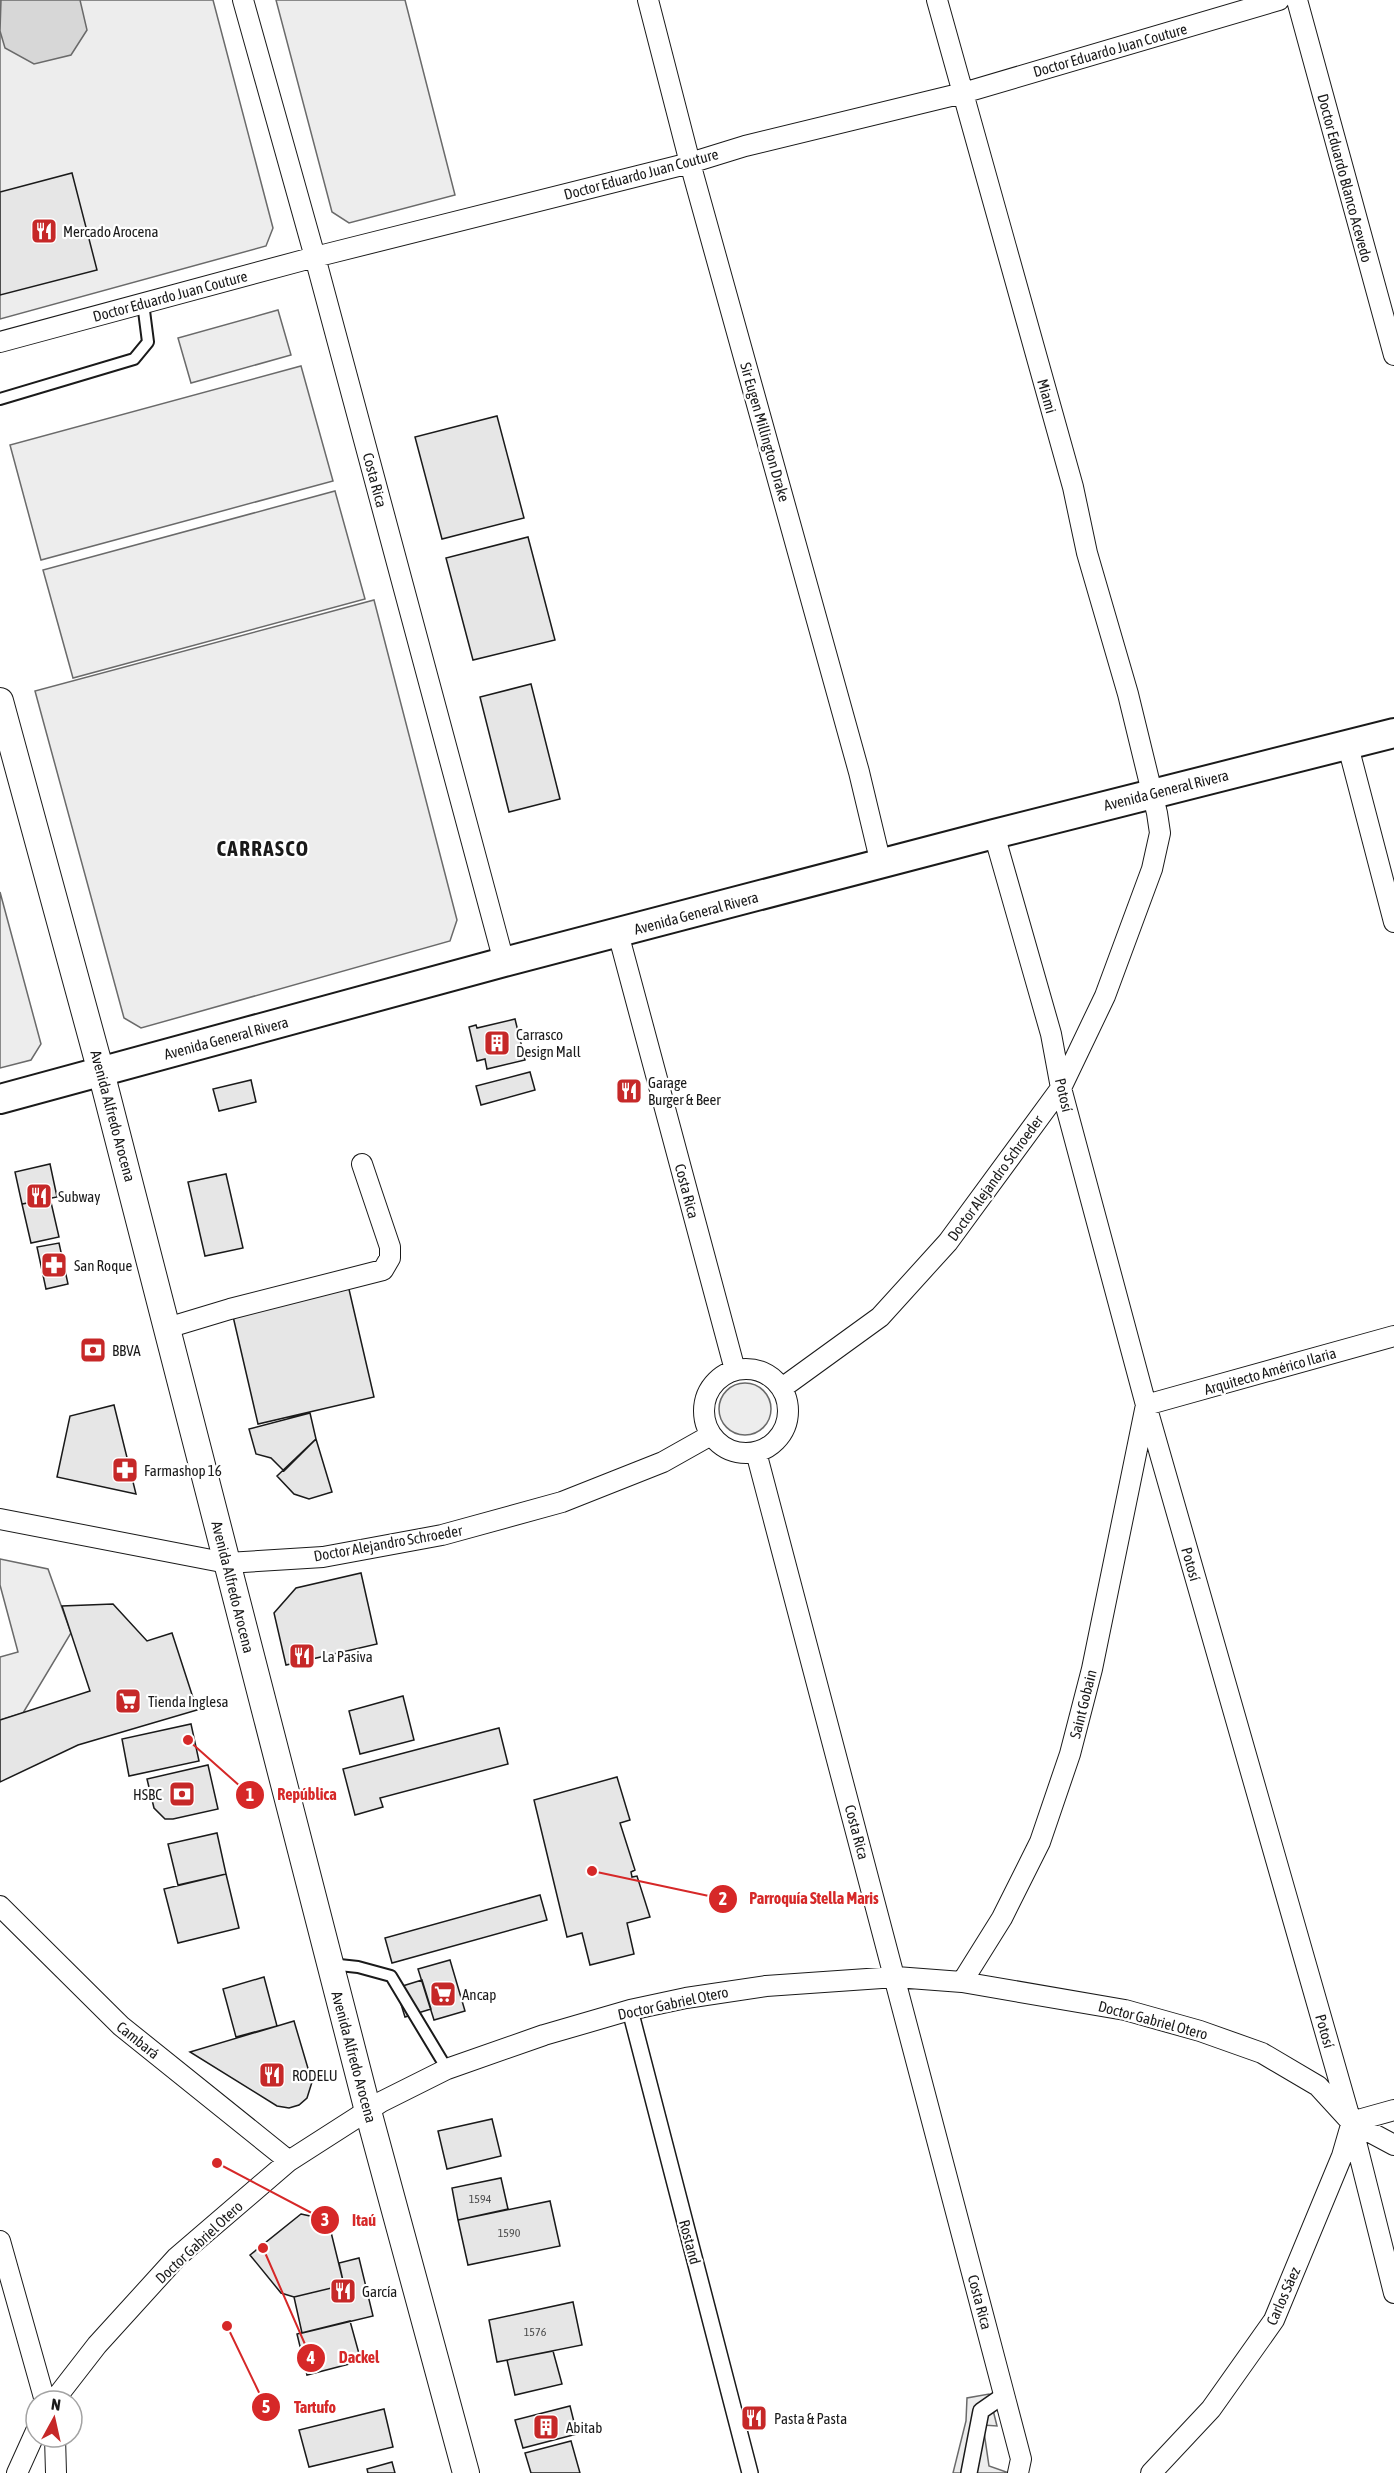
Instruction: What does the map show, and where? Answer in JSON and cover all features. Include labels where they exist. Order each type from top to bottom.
[{"type":"main road","name":"Avenida General Rivera","points":[[0,1099],[504,962],[994,834],[1394,733]]},
{"type":"street","name":"Costa Rica","points":[[243,0],[315,257],[504,962]]},
{"type":"street","name":"Sir Eugen Millington Drake","points":[[648,0],[690,163],[859,772],[881,864]]},
{"type":"street","name":"Miami","points":[[938,0],[1073,487],[1087,553],[1128,694],[1152,794]]},
{"type":"street","name":"Doctor Eduardo Juan Couture","points":[[0,342],[315,257],[690,163],[746,146],[963,93],[1279,0]]},
{"type":"street","name":"Doctor Eduardo Blanco Acevedo","points":[[1297,0],[1394,356]]},
{"type":"street","name":"Avenida Alfredo Arocena","points":[[0,701],[102,1072],[368,2111],[466,2473]]},
{"type":"street","points":[[1348,746],[1394,922]]},
{"type":"street","name":"Doctor Alejandro Schroeder","points":[[782,1388],[880,1317],[948,1242],[1061,1088],[1105,996],[1152,869],[1160,833],[1152,794]]},
{"type":"street","name":"Potosí","points":[[994,834],[1051,1034],[1061,1088],[1146,1405],[1351,2122],[1394,2293]]},
{"type":"street","name":"Costa Rica","points":[[618,933],[735,1370]]},
{"type":"street","points":[[167,1328],[230,1309],[383,1270],[390,1258],[390,1247],[362,1164]]},
{"type":"street","name":"Arquitecto Américo Ilaria","points":[[1146,1405],[1394,1336]]},
{"type":"street","points":[[753,1368],[776,1381],[782,1388],[788,1406],[786,1426],[774,1442],[756,1452],[736,1452],[726,1448],[711,1435],[703,1413],[708,1390],[715,1381],[735,1370],[753,1368]]},
{"type":"street","name":"Saint Gobain","points":[[962,1982],[1002,1918],[1040,1842],[1070,1754],[1092,1669],[1146,1405]]},
{"type":"street","name":"Doctor Alejandro Schroeder","points":[[0,1519],[227,1563],[323,1557],[442,1535],[562,1502],[663,1462],[711,1435]]},
{"type":"street","name":"Costa Rica","points":[[756,1452],[1024,2468]]},
{"type":"street","name":"Cambará","points":[[0,1906],[121,2026],[289,2161]]},
{"type":"street","name":"Doctor Gabriel Otero","points":[[61,2389],[177,2258],[289,2161],[368,2111],[447,2069],[544,2035],[630,2010],[686,1998],[766,1986],[896,1977],[962,1982],[1125,2010],[1200,2031],[1262,2053],[1318,2086],[1351,2122],[1394,2145]]},
{"type":"street","name":"Rostand","points":[[630,2010],[750,2473]]},
{"type":"street","points":[[1351,2122],[1394,2110]]},
{"type":"street","name":"Carlos Sáez","points":[[1151,2473],[1211,2409],[1274,2320],[1342,2156],[1351,2122]]},
{"type":"street","points":[[0,2241],[49,2389]]},
{"type":"street","points":[[969,2473],[981,2411],[1004,2395]]},
{"type":"street","points":[[17,2473],[28,2449]]},
{"type":"street","points":[[55,2449],[56,2473]]},
{"type":"lane","points":[[0,399],[134,359],[148,342],[143,303]]},
{"type":"lane","points":[[330,1964],[358,1967],[391,1976],[447,2069]]},
{"type":"shaded area","points":[[0,0],[213,0],[273,228],[266,246],[0,319]]},
{"type":"shaded area","points":[[1,0],[80,0],[87,30],[71,55],[34,64],[5,48],[0,31]]},
{"type":"shaded area","points":[[276,0],[405,0],[455,195],[349,223],[332,212]]},
{"type":"shaded area","points":[[278,310],[291,355],[191,383],[178,338]]},
{"type":"shaded area","points":[[301,366],[333,481],[41,560],[10,445]]},
{"type":"shaded area","points":[[335,491],[365,599],[73,678],[43,570]]},
{"type":"shaded area","points":[[374,600],[457,920],[450,941],[141,1028],[124,1018],[35,691]]},
{"type":"shaded area","points":[[0,892],[41,1044],[31,1060],[0,1068]]},
{"type":"shaded area","points":[[740,1383],[750,1383],[759,1387],[767,1395],[771,1409],[767,1423],[759,1431],[750,1435],[740,1435],[731,1431],[723,1423],[719,1414],[719,1404],[723,1395],[731,1387]]},
{"type":"shaded area","points":[[0,1559],[48,1569],[71,1633],[23,1713],[0,1720],[0,1657],[18,1652],[0,1585]]},
{"type":"shaded area","points":[[989,2394],[997,2426],[983,2425],[989,2466],[1009,2473],[953,2473],[966,2421],[967,2398]]},
{"type":"building","name":"Mercado Arocena","points":[[72,173],[97,270],[0,295],[0,192]]},
{"type":"building","points":[[497,416],[524,518],[442,539],[415,437]]},
{"type":"building","points":[[528,537],[555,640],[473,660],[446,558]]},
{"type":"building","points":[[531,684],[560,799],[509,812],[480,697]]},
{"type":"building","name":"Carrasco Design Mall","points":[[515,1019],[525,1060],[487,1069],[485,1059],[477,1061],[469,1027],[476,1025],[477,1028]]},
{"type":"building","points":[[530,1072],[535,1090],[481,1105],[476,1086]]},
{"type":"building","points":[[251,1080],[256,1102],[219,1111],[213,1089]]},
{"type":"building","points":[[50,1164],[57,1197],[22,1204],[15,1172]]},
{"type":"building","points":[[226,1174],[243,1248],[205,1256],[188,1182]]},
{"type":"building","points":[[50,1198],[59,1237],[31,1243],[22,1204]]},
{"type":"building","points":[[59,1243],[68,1284],[46,1289],[37,1247]]},
{"type":"building","points":[[348,1285],[374,1397],[258,1424],[232,1312]]},
{"type":"building","points":[[114,1405],[136,1494],[57,1477],[70,1416]]},
{"type":"building","points":[[310,1413],[316,1439],[284,1471],[271,1458],[256,1454],[249,1429]]},
{"type":"building","points":[[316,1439],[332,1492],[309,1499],[294,1494],[277,1476]]},
{"type":"building","points":[[361,1573],[377,1644],[286,1665],[274,1613],[296,1588]]},
{"type":"building","name":"Tienda Inglesa","points":[[113,1604],[147,1641],[172,1633],[197,1710],[78,1745],[0,1782],[0,1720],[90,1691],[62,1606]]},
{"type":"building","points":[[403,1696],[414,1740],[360,1754],[349,1711]]},
{"type":"building","points":[[191,1724],[199,1761],[129,1776],[122,1739]]},
{"type":"building","points":[[499,1728],[508,1764],[380,1798],[383,1807],[355,1815],[343,1769]]},
{"type":"building","name":"HSBC","points":[[208,1765],[218,1809],[165,1819],[154,1808],[147,1779]]},
{"type":"building","points":[[617,1777],[630,1820],[620,1823],[635,1870],[631,1872],[632,1877],[637,1876],[650,1917],[627,1923],[634,1954],[590,1965],[582,1933],[567,1937],[534,1800]]},
{"type":"building","points":[[217,1833],[226,1874],[178,1885],[168,1844]]},
{"type":"building","points":[[226,1874],[239,1928],[178,1943],[164,1889]]},
{"type":"building","points":[[540,1895],[547,1920],[392,1963],[385,1938]]},
{"type":"building","name":"Ancap","points":[[450,1960],[465,2011],[434,2020],[418,1969]]},
{"type":"building","points":[[264,1977],[277,2026],[236,2037],[223,1989]]},
{"type":"building","points":[[422,1980],[431,2009],[405,2017],[396,1988]]},
{"type":"building","points":[[294,2021],[312,2082],[307,2098],[299,2105],[289,2108],[277,2106],[190,2052]]},
{"type":"building","points":[[492,2119],[501,2156],[447,2169],[438,2131]]},
{"type":"building","points":[[501,2178],[508,2209],[458,2220],[452,2188]]},
{"type":"building","points":[[550,2201],[560,2246],[468,2265],[458,2220]]},
{"type":"building","points":[[301,2214],[328,2220],[344,2285],[294,2297],[281,2293],[250,2255]]},
{"type":"building","name":"García","points":[[359,2258],[373,2316],[302,2333],[294,2297],[344,2285],[339,2263]]},
{"type":"building","points":[[573,2302],[582,2345],[497,2362],[489,2320]]},
{"type":"building","points":[[350,2321],[361,2361],[307,2375],[297,2334]]},
{"type":"building","points":[[553,2351],[562,2384],[515,2395],[507,2360]]},
{"type":"building","name":"Abitab","points":[[570,2406],[577,2434],[523,2448],[515,2420]]},
{"type":"building","points":[[384,2409],[393,2447],[309,2467],[299,2430]]},
{"type":"building","points":[[571,2441],[580,2473],[531,2473],[525,2453]]},
{"type":"building","points":[[392,2462],[395,2473],[368,2473],[367,2469]]},
{"type":"place","name":"Mercado Arocena","points":[[44,231]]},
{"type":"place","name":"Carrasco Design Mall","points":[[497,1043]]},
{"type":"place","name":"Garage Burger & Beer","points":[[629,1091]]},
{"type":"place","name":"Subway","points":[[39,1196]]},
{"type":"place","name":"San Roque","points":[[54,1265]]},
{"type":"place","name":"BBVA","points":[[93,1350]]},
{"type":"place","name":"Farmashop 16","points":[[125,1470]]},
{"type":"place","name":"La Pasiva","points":[[302,1656]]},
{"type":"place","name":"Tienda Inglesa","points":[[128,1701]]},
{"type":"place","name":"República","points":[[188,1740]]},
{"type":"place","name":"HSBC","points":[[182,1794]]},
{"type":"place","name":"Parroquía Stella Maris","points":[[592,1871]]},
{"type":"place","name":"Ancap","points":[[443,1994]]},
{"type":"place","name":"RODELU","points":[[272,2075]]},
{"type":"place","name":"Itaú","points":[[217,2163]]},
{"type":"place","name":"Dackel","points":[[263,2248]]},
{"type":"place","name":"García","points":[[343,2291]]},
{"type":"place","name":"Tartufo","points":[[227,2326]]},
{"type":"place","name":"Pasta & Pasta","points":[[754,2418]]},
{"type":"place","name":"Abitab","points":[[546,2427]]},
{"type":"district","name":"CARRASCO","points":[[263,848]]}]
